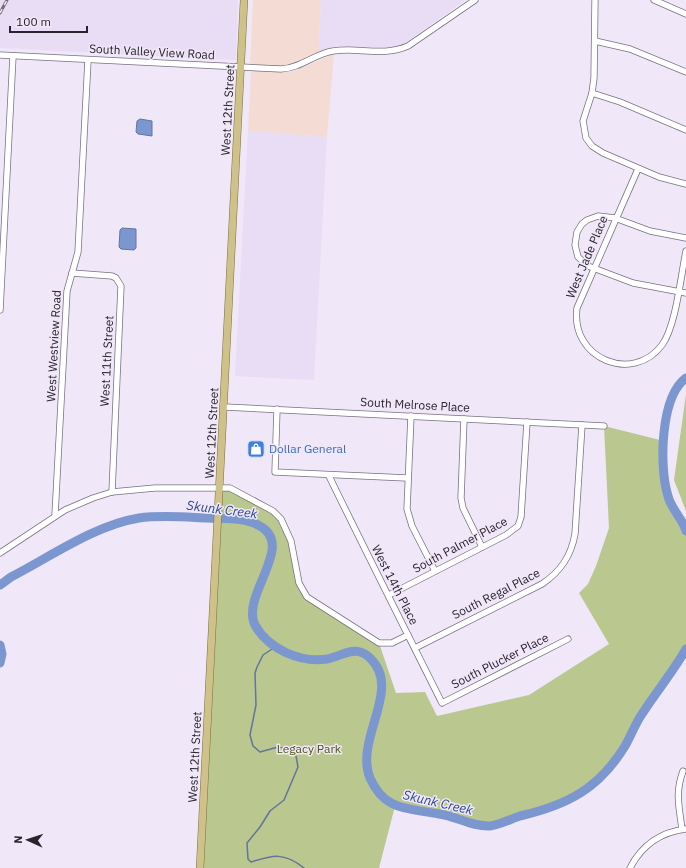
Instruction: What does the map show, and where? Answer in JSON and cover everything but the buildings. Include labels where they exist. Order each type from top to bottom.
[{"type":"main road","name":"West 12th Street","points":[[200,868],[244,0]]},
{"type":"street","name":"South Valley View Road","points":[[0,55],[286,69],[293,68],[332,51],[348,50],[380,52],[398,50],[408,46],[475,0]]},
{"type":"street","points":[[595,0],[595,66],[592,93],[584,116],[583,126],[586,138],[592,146],[638,169],[669,180],[686,184]]},
{"type":"street","points":[[654,0],[686,14]]},
{"type":"street","points":[[595,41],[630,48],[686,72]]},
{"type":"street","points":[[0,310],[13,56]]},
{"type":"street","name":"West Westview Road","points":[[56,515],[67,292],[78,252],[88,60]]},
{"type":"street","points":[[592,93],[620,102],[686,130]]},
{"type":"street","name":"West Jade Place","points":[[638,169],[615,218],[577,308],[578,329],[580,336],[592,352],[604,360],[614,363],[639,361],[650,356],[659,349],[669,330],[678,292]]},
{"type":"street","points":[[686,238],[650,231],[615,218],[598,216],[590,218],[582,224],[577,232],[575,245],[578,257],[584,264],[633,282],[686,293]]},
{"type":"street","points":[[678,292],[686,251]]},
{"type":"street","name":"West 11th Street","points":[[72,273],[112,276],[116,278],[121,286],[112,492]]},
{"type":"street","name":"South Melrose Place","points":[[224,407],[604,426]]},
{"type":"street","points":[[277,409],[275,472],[330,476],[407,478]]},
{"type":"street","points":[[411,416],[406,502],[408,514],[435,571]]},
{"type":"street","points":[[464,419],[461,498],[463,508],[482,547]]},
{"type":"street","name":"South Palmer Place","points":[[388,595],[506,535],[520,523],[527,422]]},
{"type":"street","name":"South Regal Place","points":[[415,648],[542,584],[562,567],[572,550],[575,534],[582,425]]},
{"type":"street","name":"West 14th Place","points":[[330,476],[366,554],[442,703]]},
{"type":"street","points":[[0,553],[56,515],[76,505],[112,492],[156,488],[220,488],[237,491],[273,511],[281,519],[290,541],[299,583],[310,600],[379,643],[392,643],[408,635]]},
{"type":"street","name":"South Plucker Place","points":[[442,703],[568,639]]},
{"type":"street","points":[[630,868],[639,854],[652,841],[668,833],[684,829],[677,797],[678,786],[683,770]]},
{"type":"shaded area","points":[[0,0],[238,0],[236,60],[0,48]]},
{"type":"shaded area","points":[[253,0],[321,0],[319,45],[322,52],[288,67],[250,65]]},
{"type":"shaded area","points":[[321,0],[466,0],[402,45],[392,48],[336,46],[322,52],[319,45]]},
{"type":"shaded area","points":[[334,54],[327,137],[248,131],[251,71],[291,72]]},
{"type":"shaded area","points":[[248,131],[327,137],[314,380],[235,376]]},
{"type":"green space","points":[[686,394],[686,511],[674,480]]},
{"type":"green space","name":"Legacy Park","points":[[604,426],[664,441],[663,475],[668,497],[686,531],[686,649],[640,717],[625,747],[607,772],[592,786],[567,802],[541,812],[517,817],[490,826],[464,821],[443,814],[395,806],[379,868],[200,868],[220,488],[237,491],[273,511],[283,522],[302,589],[317,605],[379,643],[396,693],[425,692],[437,716],[529,695],[609,644],[579,593],[588,584],[609,528]]},
{"type":"water","points":[[140,119],[152,121],[152,136],[138,134],[136,132],[137,121]]},
{"type":"water","points":[[122,228],[136,229],[136,248],[134,250],[121,249],[119,247],[120,230]]},
{"type":"waterway","name":"Skunk Creek","points":[[686,378],[677,387],[671,401],[664,434],[663,451],[663,468],[668,496],[686,531]]},
{"type":"waterway","name":"Skunk Creek","points":[[0,585],[11,577],[89,534],[122,522],[147,517],[173,516],[252,522],[269,534],[272,544],[271,557],[255,599],[252,613],[255,625],[261,634],[276,647],[306,659],[327,659],[349,652],[359,652],[370,658],[379,670],[382,684],[380,699],[368,747],[367,763],[370,778],[376,789],[391,803],[399,806],[408,809],[445,815],[483,826],[498,824],[553,806],[580,793],[593,784],[615,761],[647,706],[676,666],[686,649]]},
{"type":"waterway","name":"Skunk Creek","points":[[0,645],[2,654],[0,663]]},
{"type":"waterway","points":[[275,647],[263,655],[255,673],[256,705],[250,735],[253,746],[260,752],[278,747],[289,749],[296,756],[298,767],[284,800],[270,811],[260,827],[247,843],[248,859],[251,862],[278,856],[290,859],[304,868]]},
{"type":"railway","points":[[0,13],[7,0]]},
{"type":"place","name":"Dollar General","points":[[256,449]]}]
